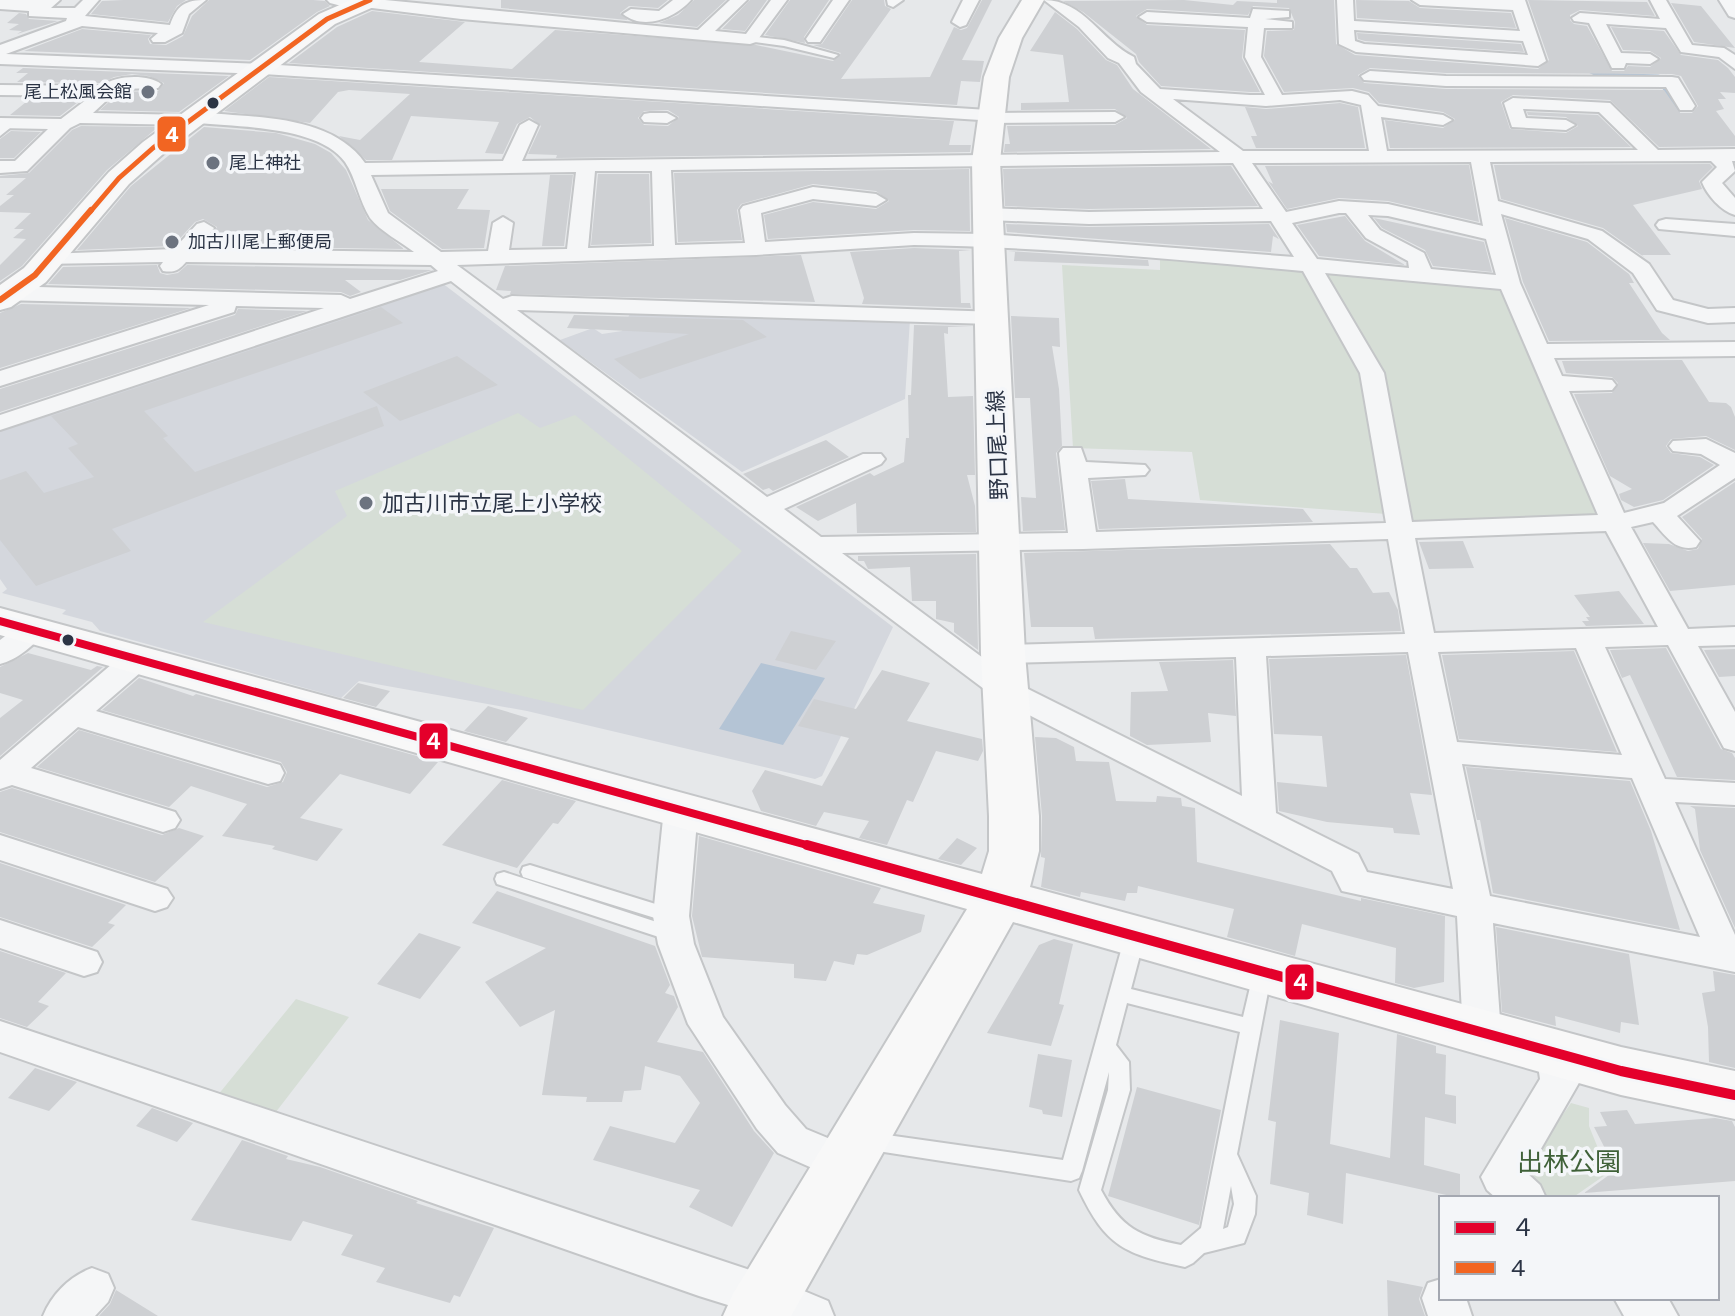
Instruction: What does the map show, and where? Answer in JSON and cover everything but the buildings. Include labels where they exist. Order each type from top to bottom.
[{"type":"main road","name":"野口尾上線","points":[[779,1310],[852,1152],[1001,897],[1014,851],[1003,654],[986,161],[988,117],[999,64],[1017,21],[1033,0]]},
{"type":"main road","points":[[3,296],[48,260],[131,166],[327,19],[356,2]]},
{"type":"main road","points":[[10,635],[137,659],[1621,1071],[1735,1095]]},
{"type":"street","points":[[0,51],[22,45],[75,18],[91,0]]},
{"type":"street","points":[[0,167],[20,167],[111,87],[124,63],[135,53],[176,30],[182,12],[198,0]]},
{"type":"street","points":[[476,0],[656,16],[668,13],[683,0]]},
{"type":"street","points":[[701,36],[739,0]]},
{"type":"street","points":[[356,2],[750,39],[779,0]]},
{"type":"street","points":[[967,19],[971,0]]},
{"type":"street","points":[[1052,0],[1085,24],[1114,54],[1138,39],[1285,20]]},
{"type":"street","points":[[1153,0],[1127,65],[1156,95],[1239,157],[1310,265],[1372,373],[1421,644],[1474,906],[1482,1033]]},
{"type":"street","points":[[1345,0],[1347,44],[1362,49],[1538,61]]},
{"type":"street","points":[[1420,0],[1518,3],[1538,61],[1549,80],[1566,125],[1593,156]]},
{"type":"street","points":[[1658,0],[1687,49],[1724,53],[1735,64]]},
{"type":"street","points":[[1727,0],[1735,13]]},
{"type":"street","points":[[0,2],[47,4]]},
{"type":"street","points":[[825,31],[843,3]]},
{"type":"street","points":[[47,4],[35,13],[176,30]]},
{"type":"street","points":[[1650,59],[1616,61],[1588,18],[1671,24]]},
{"type":"street","points":[[1256,23],[1262,42],[1253,57],[1273,78],[1276,100]]},
{"type":"street","points":[[1346,25],[1530,37]]},
{"type":"street","points":[[0,59],[263,69],[547,93],[668,95],[712,87],[1100,131],[1239,157],[1379,157],[1482,168],[1511,177]]},
{"type":"street","points":[[547,93],[573,70]]},
{"type":"street","points":[[1311,79],[1412,78],[1464,83],[1549,80],[1672,82],[1686,106]]},
{"type":"street","points":[[0,90],[177,85]]},
{"type":"street","points":[[207,85],[238,86]]},
{"type":"street","points":[[2,122],[38,90]]},
{"type":"street","points":[[1156,95],[1172,93],[1225,99],[1276,100],[1352,96],[1367,100],[1379,157]]},
{"type":"street","points":[[661,120],[668,95]]},
{"type":"street","points":[[1566,125],[1518,123],[1513,103],[1604,107],[1631,130],[1653,155]]},
{"type":"street","points":[[1370,110],[1443,120]]},
{"type":"street","points":[[358,169],[986,161],[1100,131],[1115,117]]},
{"type":"street","points":[[2,122],[193,119],[312,132],[331,138],[346,150],[358,169],[379,216],[762,509],[1007,691],[1346,863],[1354,882],[1730,957]]},
{"type":"street","points":[[511,165],[529,125]]},
{"type":"street","points":[[1482,168],[1593,156],[1726,155],[1728,167],[1712,182],[1715,190],[1735,209]]},
{"type":"street","points":[[875,221],[879,161]]},
{"type":"street","points":[[742,162],[782,201]]},
{"type":"street","points":[[661,163],[665,252]]},
{"type":"street","points":[[577,255],[586,164]]},
{"type":"street","points":[[1482,168],[1495,235],[1509,283],[1615,523],[1735,740]]},
{"type":"street","points":[[756,249],[750,210],[813,193],[875,221]]},
{"type":"street","points":[[1490,205],[1595,235],[1641,269],[1665,305],[1708,316],[1735,315]]},
{"type":"street","points":[[1352,208],[1373,234],[1417,257],[1420,275]]},
{"type":"street","points":[[988,227],[1089,218],[1279,217],[1315,210],[1352,208],[1388,210],[1495,235]]},
{"type":"street","points":[[48,260],[278,257],[442,266],[497,257],[756,249],[875,221],[988,227],[1310,265],[1509,283]]},
{"type":"street","points":[[497,257],[503,223]]},
{"type":"street","points":[[145,297],[204,228]]},
{"type":"street","points":[[1683,231],[1735,230]]},
{"type":"street","points":[[0,379],[246,300],[278,257]]},
{"type":"street","points":[[0,423],[354,307],[442,266]]},
{"type":"street","points":[[3,296],[346,303],[354,307]]},
{"type":"street","points":[[498,307],[512,303],[991,317]]},
{"type":"street","points":[[1708,316],[1735,333]]},
{"type":"street","points":[[1540,351],[1735,349]]},
{"type":"street","points":[[1554,383],[1604,385]]},
{"type":"street","points":[[812,545],[1083,541],[1615,523],[1673,509],[1731,473],[1696,440]]},
{"type":"street","points":[[762,509],[872,459]]},
{"type":"street","points":[[1083,541],[1073,461],[1136,470]]},
{"type":"street","points":[[1659,513],[1686,541]]},
{"type":"street","points":[[1003,654],[1735,636]]},
{"type":"street","points":[[1587,639],[1730,957]]},
{"type":"street","points":[[1251,649],[1260,822]]},
{"type":"street","points":[[3,775],[137,659]]},
{"type":"street","points":[[72,715],[268,773]]},
{"type":"street","points":[[1444,752],[1648,779],[1735,794]]},
{"type":"street","points":[[3,775],[163,820]]},
{"type":"street","points":[[681,809],[674,926],[676,944],[707,1024],[771,1117],[792,1141],[852,1152]]},
{"type":"street","points":[[0,847],[155,898]]},
{"type":"street","points":[[0,934],[84,962]]},
{"type":"street","points":[[0,1036],[685,1271],[779,1310]]},
{"type":"street","points":[[1523,1196],[1502,1177],[1560,1081],[1555,1052]]},
{"type":"street","points":[[1638,1300],[1656,1316]]},
{"type":"lane","points":[[750,39],[784,43],[834,55]]},
{"type":"lane","points":[[530,872],[674,926]]},
{"type":"lane","points":[[504,879],[674,926]]},
{"type":"lane","points":[[852,1152],[1071,1171],[1135,936]]},
{"type":"lane","points":[[1106,1048],[1119,1062],[1119,1090],[1090,1190],[1101,1215],[1136,1246],[1185,1256],[1199,1244],[1236,1236],[1244,1216],[1246,1188],[1228,1158],[1262,971]]},
{"type":"lane","points":[[1121,994],[1252,1027]]},
{"type":"shaded area","name":"加古川市立尾上小学校","points":[[442,283],[893,627],[822,776],[815,779],[527,711],[359,681],[341,698],[100,631],[92,622],[62,614],[66,610],[2,593],[7,589],[0,579],[0,427]]},
{"type":"shaded area","points":[[632,309],[910,319],[905,399],[742,472],[560,340],[593,328],[602,334],[622,331]]},
{"type":"green space","points":[[1160,255],[1303,268],[1363,375],[1386,514],[1200,500],[1192,452],[1073,448],[1062,265],[1160,270]]},
{"type":"green space","points":[[1319,269],[1501,284],[1603,517],[1411,523],[1393,446]]},
{"type":"green space","points":[[518,413],[540,428],[575,415],[742,551],[583,710],[203,622],[347,516],[335,491]]},
{"type":"green space","points":[[296,999],[349,1017],[269,1121],[213,1101]]},
{"type":"green space","name":"出林公園","points":[[1571,1103],[1589,1108],[1589,1126],[1608,1173],[1575,1196],[1540,1196],[1528,1164]]},
{"type":"water","points":[[761,663],[825,678],[783,745],[719,729]]},
{"type":"waterway","points":[[1583,67],[1599,75],[1658,77]]},
{"type":"waterway","points":[[1664,86],[1677,112]]},
{"type":"transit line","name":"4","points":[[0,300],[35,275],[119,178],[153,148],[327,19],[370,0]]},
{"type":"transit line","name":"４","points":[[0,621],[1621,1071],[1735,1095]]},
{"type":"place","name":"尾上松風会館","points":[[148,92]]},
{"type":"place","name":"尾上神社","points":[[213,163]]},
{"type":"place","name":"加古川尾上郵便局","points":[[172,242]]},
{"type":"place","name":"加古川市立尾上小学校","points":[[366,503]]}]
